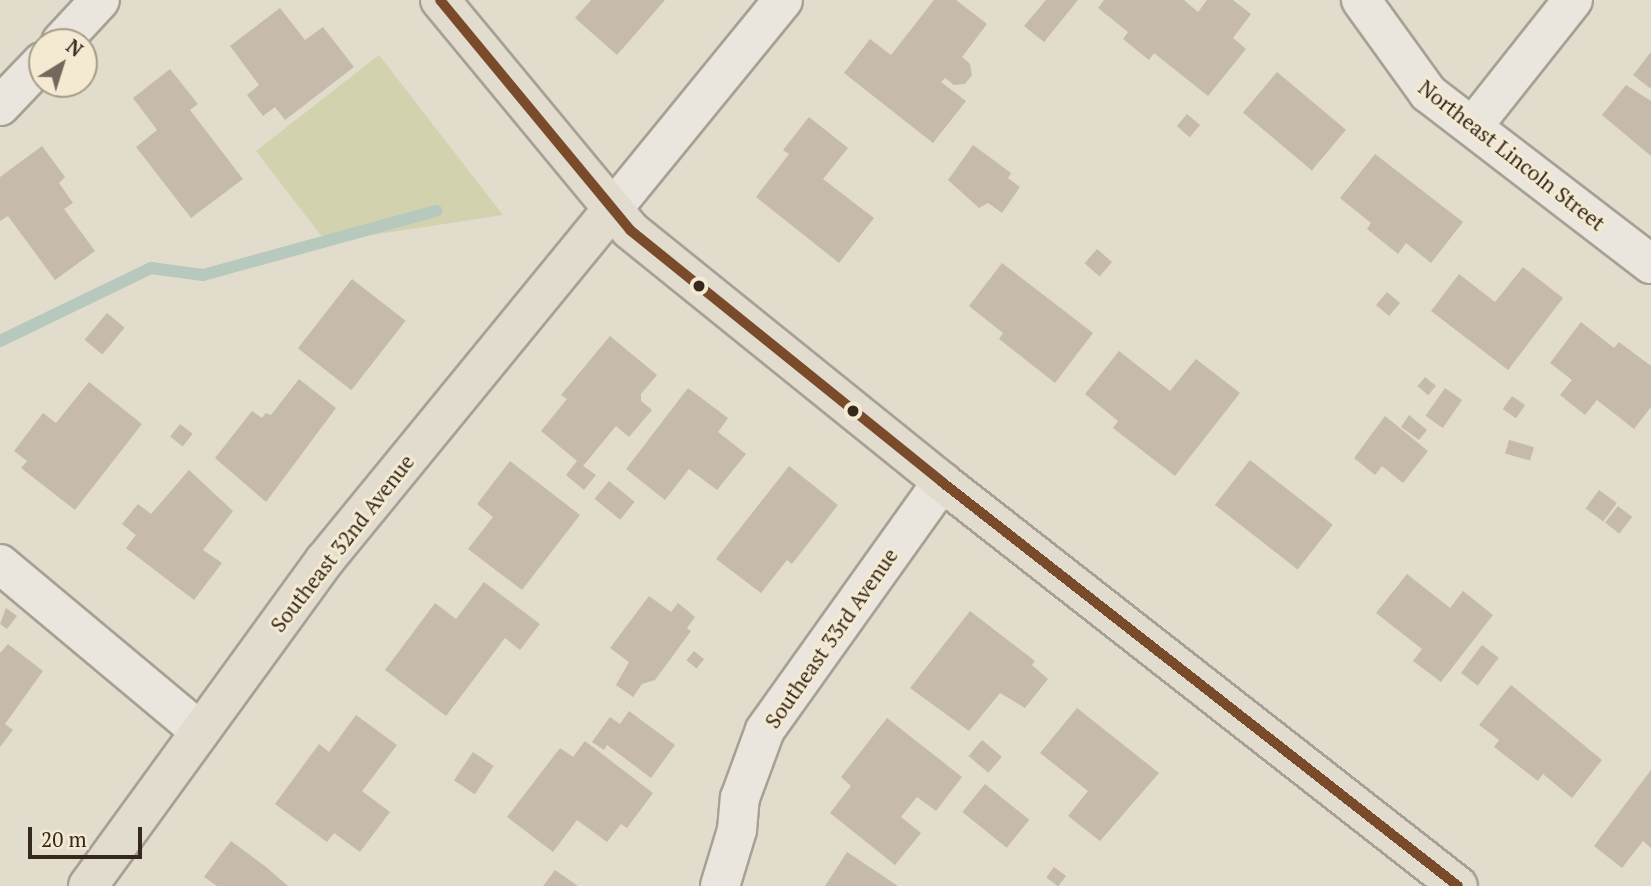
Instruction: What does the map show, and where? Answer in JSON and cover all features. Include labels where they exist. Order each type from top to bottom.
[{"type":"main road","points":[[440,0],[611,211],[942,482],[1458,886]]},
{"type":"main road","name":"Southeast 32nd Avenue","points":[[88,886],[325,560],[611,211]]},
{"type":"street","points":[[74,28],[100,0]]},
{"type":"street","points":[[611,211],[783,0]]},
{"type":"street","name":"Northeast Lincoln Street","points":[[1361,0],[1428,93],[1651,264]]},
{"type":"street","points":[[1473,126],[1573,0]]},
{"type":"street","points":[[0,106],[28,77]]},
{"type":"street","name":"Southeast 33rd Avenue","points":[[720,886],[737,830],[740,798],[765,730],[942,482]]},
{"type":"street","points":[[0,564],[201,731]]},
{"type":"green space","points":[[379,55],[503,215],[326,242],[256,151]]},
{"type":"building","points":[[591,0],[665,0],[617,55],[575,18]]},
{"type":"building","points":[[934,0],[956,0],[987,24],[962,57],[970,64],[972,75],[965,84],[954,85],[945,78],[941,82],[966,101],[933,143],[844,73],[870,39],[891,55]]},
{"type":"building","points":[[1046,0],[1078,0],[1044,42],[1024,26]]},
{"type":"building","points":[[1104,0],[1184,0],[1198,12],[1207,0],[1233,0],[1251,14],[1233,38],[1246,49],[1208,96],[1154,53],[1149,60],[1123,39],[1128,32],[1098,8]]},
{"type":"building","points":[[280,8],[305,40],[323,27],[354,67],[285,120],[275,107],[263,116],[247,95],[259,85],[230,46]]},
{"type":"building","points":[[1651,52],[1651,89],[1633,75]]},
{"type":"building","points":[[170,69],[198,104],[190,110],[243,179],[191,218],[136,147],[157,130],[133,98]]},
{"type":"building","points":[[1277,72],[1346,130],[1312,170],[1243,113]]},
{"type":"building","points":[[1626,85],[1651,101],[1651,156],[1602,115]]},
{"type":"building","points":[[1187,114],[1200,125],[1190,137],[1177,126]]},
{"type":"building","points":[[809,117],[848,148],[823,179],[874,218],[839,263],[756,197],[789,154],[783,150]]},
{"type":"building","points":[[973,145],[1011,173],[1008,178],[1020,187],[1002,213],[988,203],[979,208],[948,180]]},
{"type":"building","points":[[42,146],[65,177],[59,183],[73,203],[64,209],[95,251],[55,280],[8,216],[0,221],[0,177]]},
{"type":"building","points":[[1375,154],[1463,222],[1431,263],[1406,243],[1398,254],[1367,229],[1371,223],[1340,198]]},
{"type":"building","points":[[1097,249],[1112,262],[1100,276],[1085,263]]},
{"type":"building","points":[[1002,263],[1093,333],[1055,383],[999,339],[1003,333],[969,306]]},
{"type":"building","points":[[1523,267],[1563,298],[1508,370],[1431,311],[1459,274],[1495,302]]},
{"type":"building","points":[[352,279],[406,321],[351,390],[298,348]]},
{"type":"building","points":[[1387,292],[1400,303],[1389,316],[1376,305]]},
{"type":"building","points":[[107,313],[125,328],[102,355],[85,340]]},
{"type":"building","points":[[1581,322],[1614,348],[1619,342],[1651,366],[1651,407],[1634,429],[1597,400],[1585,415],[1560,395],[1572,380],[1550,363]]},
{"type":"building","points":[[610,336],[657,375],[641,394],[641,401],[652,410],[629,437],[616,426],[583,466],[596,475],[584,490],[566,475],[577,461],[541,431],[567,399],[561,395]]},
{"type":"building","points":[[1119,351],[1170,391],[1196,359],[1240,393],[1175,476],[1113,428],[1118,421],[1085,394]]},
{"type":"building","points":[[1425,377],[1436,386],[1428,395],[1417,386]]},
{"type":"building","points":[[299,379],[336,408],[266,502],[215,458],[252,411],[262,418],[266,413],[271,415]]},
{"type":"building","points":[[89,382],[142,424],[75,510],[21,468],[27,461],[14,451],[43,413],[56,423]]},
{"type":"building","points":[[688,388],[728,418],[718,432],[746,454],[717,490],[689,469],[665,500],[626,469]]},
{"type":"building","points":[[1445,388],[1462,400],[1443,428],[1425,416]]},
{"type":"building","points":[[1512,396],[1525,405],[1516,418],[1503,409]]},
{"type":"building","points":[[1409,415],[1427,430],[1419,440],[1401,427]]},
{"type":"building","points":[[1385,416],[1428,451],[1403,483],[1382,466],[1375,475],[1354,458]]},
{"type":"building","points":[[180,424],[193,434],[183,446],[170,437]]},
{"type":"building","points":[[1509,440],[1534,447],[1530,461],[1505,453]]},
{"type":"building","points":[[1250,460],[1333,525],[1298,570],[1215,505]]},
{"type":"building","points":[[510,461],[580,515],[522,590],[468,549],[493,517],[477,504]]},
{"type":"building","points":[[789,466],[838,505],[792,564],[787,560],[761,593],[716,559]]},
{"type":"building","points":[[189,470],[233,511],[203,550],[222,563],[194,600],[126,548],[136,535],[122,524],[138,504],[151,514]]},
{"type":"building","points":[[609,481],[635,502],[620,520],[595,499]]},
{"type":"building","points":[[1599,490],[1617,503],[1603,522],[1585,509]]},
{"type":"building","points":[[1618,506],[1632,517],[1619,534],[1605,523]]},
{"type":"building","points":[[1407,574],[1450,608],[1463,591],[1493,615],[1441,682],[1413,661],[1422,649],[1376,613]]},
{"type":"building","points":[[484,582],[540,624],[520,650],[505,638],[446,716],[385,670],[435,603],[456,619]]},
{"type":"building","points":[[649,596],[671,612],[678,603],[695,617],[687,628],[691,631],[655,680],[642,684],[633,697],[616,685],[629,662],[610,648]]},
{"type":"building","points":[[6,608],[17,616],[7,629],[0,624]]},
{"type":"building","points":[[970,611],[1035,661],[1032,665],[1048,679],[1025,708],[1000,693],[969,731],[910,688]]},
{"type":"building","points":[[8,644],[43,671],[5,724],[13,730],[0,747],[0,653]]},
{"type":"building","points":[[1482,645],[1499,658],[1478,686],[1461,673]]},
{"type":"building","points":[[694,651],[704,659],[697,669],[686,660]]},
{"type":"building","points":[[1511,685],[1602,760],[1572,798],[1543,774],[1538,781],[1494,747],[1499,740],[1479,725]]},
{"type":"building","points":[[1077,708],[1159,773],[1100,841],[1068,816],[1088,791],[1040,753]]},
{"type":"building","points":[[629,711],[675,745],[651,778],[607,745],[604,750],[592,742],[610,717],[620,724]]},
{"type":"building","points":[[356,715],[397,745],[362,791],[390,812],[360,852],[334,833],[327,842],[275,804],[319,744],[329,752]]},
{"type":"building","points":[[887,718],[962,777],[936,811],[917,797],[901,817],[921,833],[895,865],[830,813],[851,786],[841,777]]},
{"type":"building","points":[[982,740],[1002,757],[988,773],[969,756]]},
{"type":"building","points":[[585,741],[653,793],[627,828],[621,824],[607,842],[577,820],[553,852],[507,817],[560,748],[573,757]]},
{"type":"building","points":[[473,752],[494,766],[475,794],[454,780]]},
{"type":"building","points":[[1651,770],[1651,848],[1643,841],[1622,868],[1594,846]]},
{"type":"building","points":[[985,784],[1029,820],[1007,848],[962,812]]},
{"type":"building","points":[[231,841],[288,886],[217,886],[204,877]]},
{"type":"building","points":[[847,852],[898,886],[825,886]]},
{"type":"building","points":[[1054,867],[1066,876],[1058,886],[1046,877]]},
{"type":"building","points":[[555,870],[578,886],[543,886]]},
{"type":"waterway","points":[[0,341],[151,268],[203,275],[436,211]]},
{"type":"transit line","points":[[440,0],[630,230],[942,482],[1458,886]]}]
